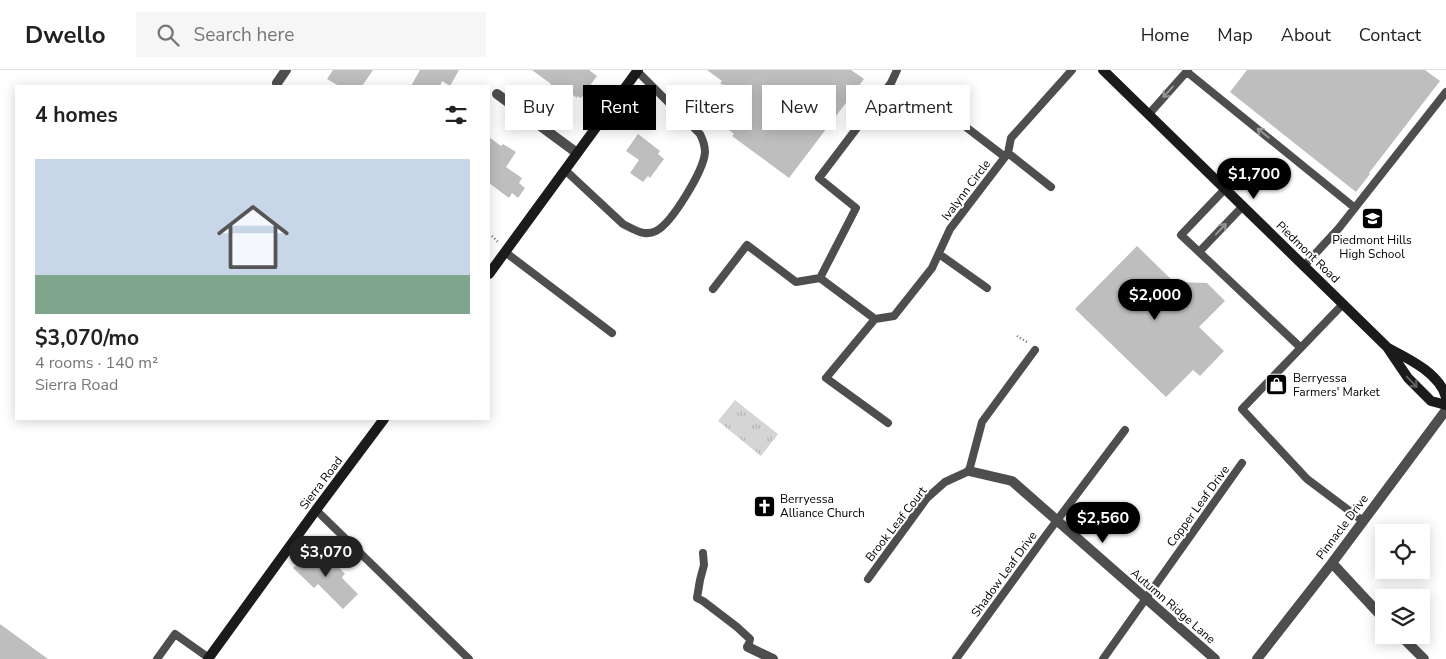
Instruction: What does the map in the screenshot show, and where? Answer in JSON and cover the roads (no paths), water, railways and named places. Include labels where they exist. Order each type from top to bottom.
[{"type":"main road","points":[[490,273],[637,71]]},
{"type":"main road","name":"Piedmont Road","points":[[1106,71],[1388,347],[1420,366],[1443,388],[1446,397]]},
{"type":"main road","name":"Piedmont Road","points":[[1388,347],[1408,378],[1431,401],[1446,405]]},
{"type":"main road","name":"Sierra Road","points":[[208,658],[383,420]]},
{"type":"street","points":[[277,83],[286,70]]},
{"type":"street","points":[[497,94],[577,153]]},
{"type":"street","name":"Pinnacle Drive","points":[[1257,659],[1332,563],[1446,410]]},
{"type":"street","name":"Autumn Ridge Lane","points":[[969,470],[1012,481],[1215,659]]},
{"type":"street","points":[[1332,563],[1375,609]]},
{"type":"street","points":[[1409,644],[1424,659]]},
{"type":"street","points":[[748,646],[773,659]]},
{"type":"lane","points":[[820,278],[856,208],[819,178],[891,83],[898,70]]},
{"type":"lane","name":"Ivalynn Circle","points":[[875,319],[894,316],[932,268],[950,229],[1006,155],[1011,138],[1072,70]]},
{"type":"lane","points":[[565,170],[623,224],[633,230],[642,233],[655,232],[669,220],[691,187],[702,166],[705,153],[704,144],[700,134],[637,71]]},
{"type":"lane","points":[[1149,114],[1187,71],[1355,208]]},
{"type":"lane","points":[[1304,266],[1339,228],[1446,92]]},
{"type":"lane","points":[[970,130],[1050,187]]},
{"type":"lane","points":[[1225,189],[1180,235],[1300,347]]},
{"type":"lane","points":[[1199,252],[1243,206]]},
{"type":"lane","points":[[713,289],[747,244],[796,282],[820,278],[875,319],[826,378],[888,423]]},
{"type":"lane","points":[[505,252],[612,333]]},
{"type":"lane","points":[[939,254],[987,288]]},
{"type":"lane","points":[[1343,304],[1242,408],[1307,478],[1363,521]]},
{"type":"lane","points":[[969,470],[982,422],[1035,350]]},
{"type":"lane","name":"Shadow Leaf Drive","points":[[956,659],[1125,430]]},
{"type":"lane","name":"Copper Leaf Drive","points":[[1103,659],[1242,463]]},
{"type":"lane","name":"Brook Leaf Court","points":[[868,579],[926,498],[945,482],[969,470]]},
{"type":"lane","points":[[316,510],[469,659]]},
{"type":"lane","points":[[703,553],[704,565],[697,598],[737,627],[750,639],[748,646]]},
{"type":"lane","points":[[157,659],[175,634],[208,658]]},
{"type":"place","name":"Piedmont Hills High School","points":[[1372,219]]},
{"type":"place","name":"Berryessa Farmers' Market","points":[[1277,385]]},
{"type":"place","name":"Berryessa Alliance Church","points":[[764,506]]}]
